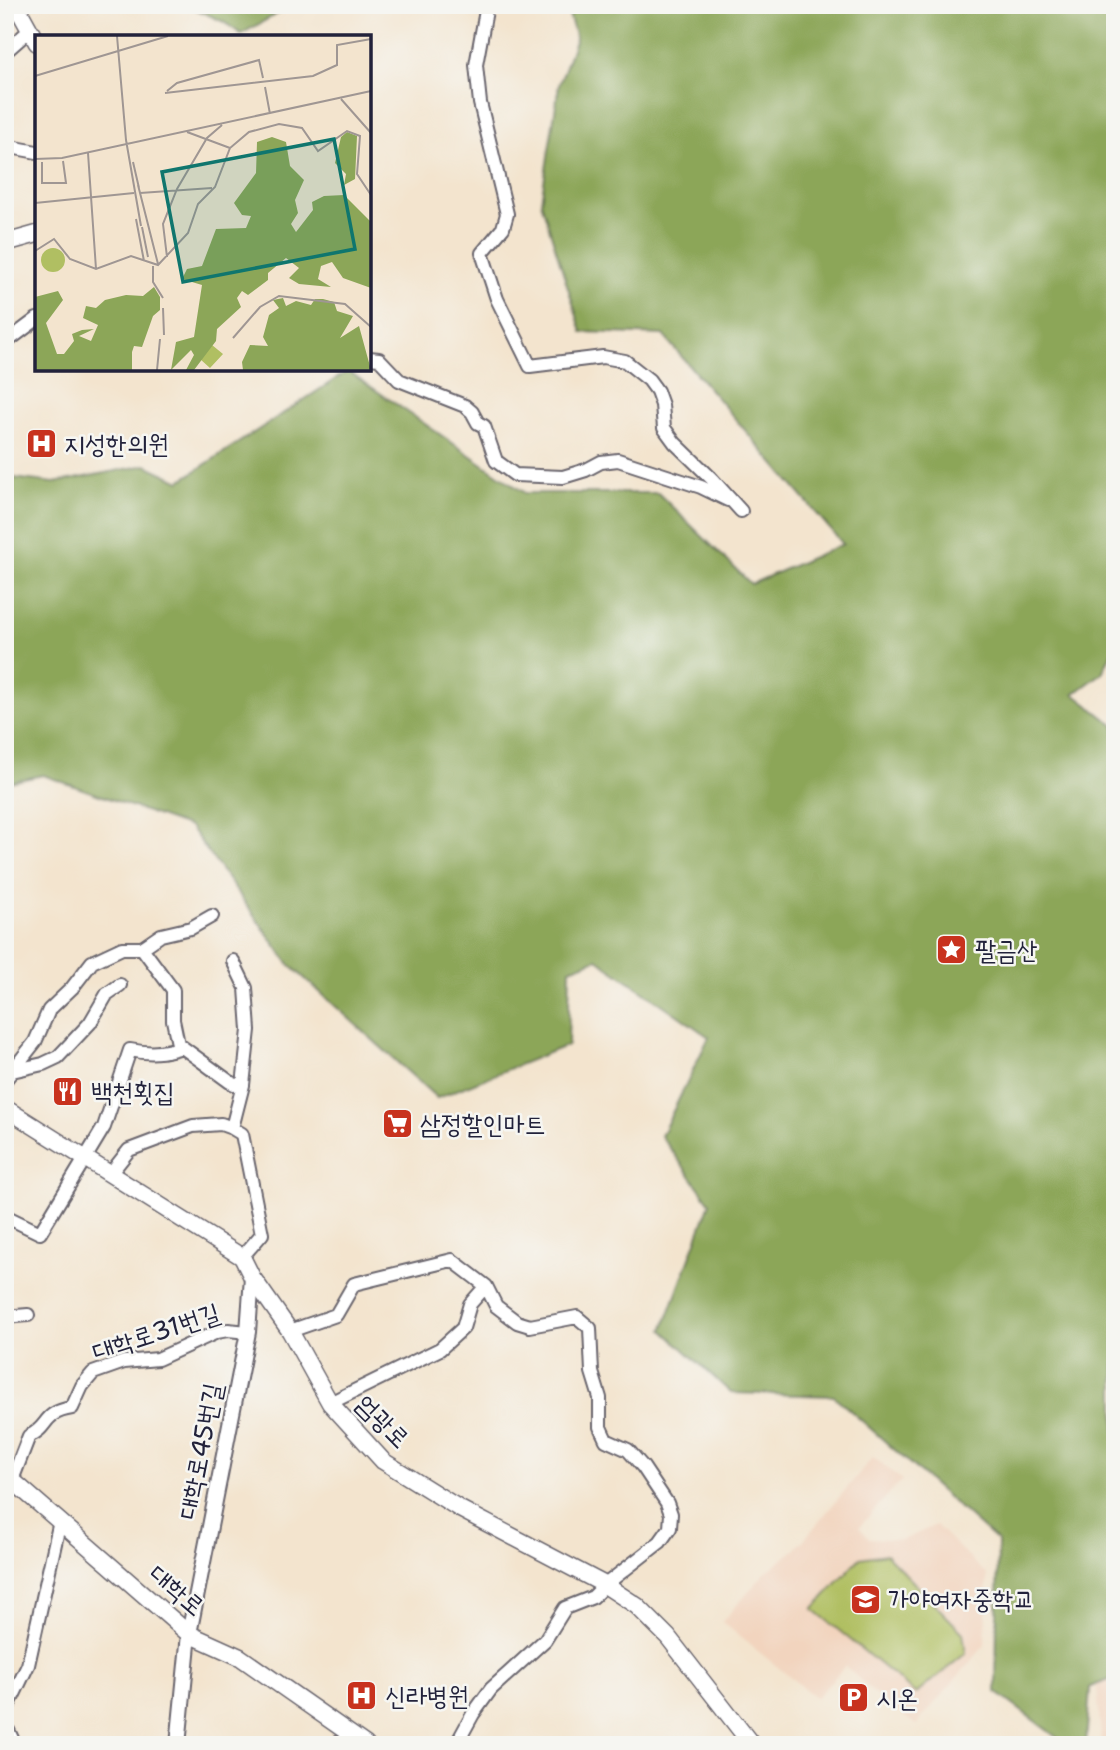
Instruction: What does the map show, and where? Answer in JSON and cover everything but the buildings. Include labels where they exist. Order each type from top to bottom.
[{"type":"main road","points":[[16,5],[33,37]]},
{"type":"main road","points":[[5,243],[35,235]]},
{"type":"main road","points":[[5,1108],[242,1256]]},
{"type":"main road","name":"엄광로","points":[[242,1256],[252,1277],[289,1331],[330,1403],[383,1461],[460,1509],[605,1585],[649,1616],[752,1745]]},
{"type":"main road","name":"대학로","points":[[9,1477],[188,1634],[240,1657],[366,1745]]},
{"type":"street","points":[[487,5],[476,65],[480,103],[507,214],[503,228],[482,253],[497,299],[530,366],[603,357],[625,361],[649,380],[657,391],[662,405],[664,428],[675,443],[741,511]]},
{"type":"street","points":[[5,52],[33,37]]},
{"type":"street","points":[[5,146],[35,152]]},
{"type":"street","points":[[5,343],[35,320]]},
{"type":"street","points":[[371,358],[379,359],[399,380],[465,405],[478,423],[484,426],[496,461],[515,475],[562,477],[601,462],[618,460],[701,487],[729,500]]},
{"type":"street","points":[[9,1076],[36,1042],[49,1010],[72,988],[92,962],[122,948],[142,948],[161,935],[191,928],[212,916]]},
{"type":"street","points":[[142,948],[173,990],[173,1020],[178,1044],[242,1088]]},
{"type":"street","points":[[232,1128],[242,1088],[249,1030],[246,988],[233,961]]},
{"type":"street","points":[[9,1076],[58,1057],[90,1023],[107,993],[120,985]]},
{"type":"street","points":[[5,1216],[40,1233],[104,1127],[130,1050],[148,1054],[182,1046]]},
{"type":"street","points":[[110,1174],[129,1150],[193,1126],[220,1124],[242,1134],[262,1234],[242,1256]]},
{"type":"street","points":[[289,1331],[336,1315],[354,1284],[452,1260],[486,1286],[496,1306],[517,1322],[530,1326],[577,1317],[590,1328],[592,1372],[600,1398],[600,1427],[606,1440],[628,1450],[643,1467],[664,1498],[671,1514],[670,1528],[660,1542],[593,1597],[565,1608],[545,1640],[491,1689],[456,1745]]},
{"type":"street","name":"대학로45번길","points":[[178,1745],[188,1634],[248,1332],[252,1277]]},
{"type":"street","points":[[330,1403],[440,1349],[463,1328],[470,1304],[486,1286]]},
{"type":"street","points":[[5,1317],[28,1315]]},
{"type":"street","name":"대학로31번길","points":[[9,1477],[29,1436],[38,1432],[46,1418],[57,1410],[72,1408],[82,1386],[93,1373],[124,1362],[158,1359],[217,1332],[248,1332]]},
{"type":"street","points":[[5,1713],[28,1665],[60,1521]]},
{"type":"street","points":[[5,1724],[15,1745]]},
{"type":"shaded area","name":"가야여자중학교","points":[[873,1457],[902,1480],[859,1527],[869,1538],[903,1540],[936,1525],[987,1575],[985,1645],[916,1725],[882,1700],[845,1666],[816,1698],[722,1622],[766,1572],[796,1549]]},
{"type":"shaded area","points":[[1115,1679],[1115,1744],[1101,1740],[1097,1685]]},
{"type":"green space","points":[[187,5],[293,5],[241,34],[224,22]]},
{"type":"green space","points":[[566,5],[1115,5],[1115,646],[1102,673],[1074,694],[1115,726],[1115,1678],[1090,1687],[1086,1745],[1067,1745],[996,1692],[998,1542],[834,1396],[731,1393],[663,1330],[710,1203],[661,1136],[709,1037],[597,959],[570,969],[568,1045],[437,1098],[290,965],[190,827],[43,775],[5,783],[5,477],[54,483],[146,465],[180,481],[348,371],[525,493],[658,493],[751,584],[843,544],[663,335],[582,332],[541,202],[559,85],[576,38]]},
{"type":"green space","points":[[886,1554],[963,1633],[966,1653],[916,1694],[813,1609],[860,1558]]},
{"type":"place","name":"지성한의원","points":[[41,444]]},
{"type":"place","name":"팔금산","points":[[952,950]]},
{"type":"place","name":"백천횟집","points":[[68,1092]]},
{"type":"place","name":"삼정할인마트","points":[[397,1124]]},
{"type":"place","name":"가야여자중학교","points":[[865,1599]]},
{"type":"place","name":"신라병원","points":[[362,1696]]},
{"type":"place","name":"시온","points":[[853,1698]]}]
